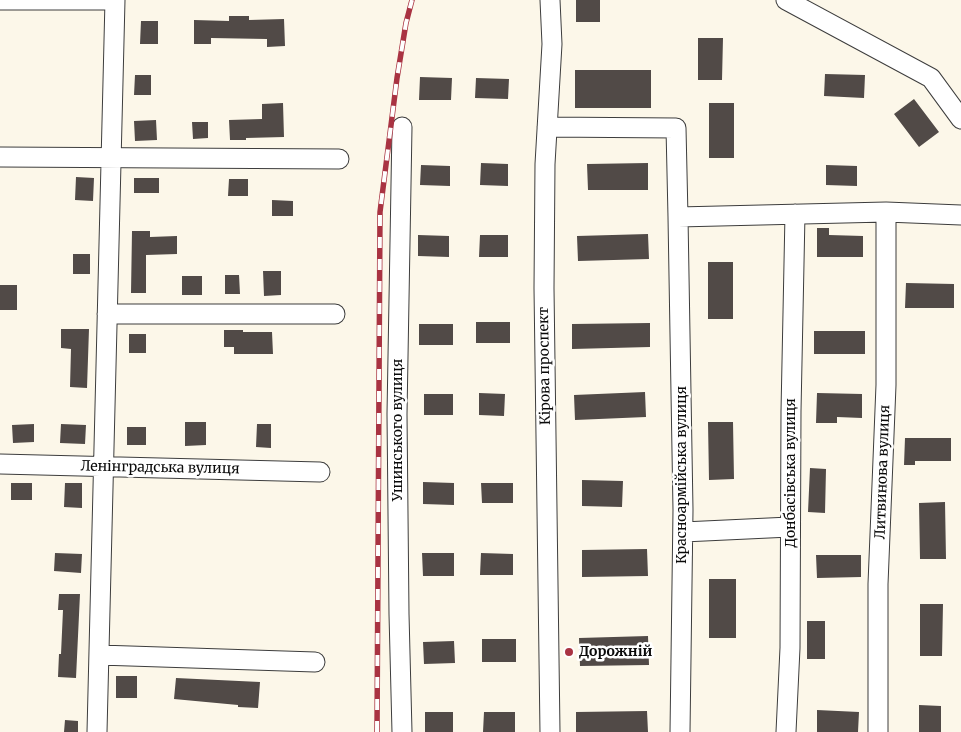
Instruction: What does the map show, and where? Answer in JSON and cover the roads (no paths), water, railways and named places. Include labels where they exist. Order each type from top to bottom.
[{"type":"street","points":[[0,0],[114,0],[97,732]]},
{"type":"street","name":"Кірова проспект","points":[[550,0],[552,44],[545,164],[544,288],[550,732]]},
{"type":"street","points":[[786,0],[930,78],[961,119]]},
{"type":"street","name":"Ушинського вулиця","points":[[402,127],[397,414],[402,732]]},
{"type":"street","name":"Красноармійська вулиця","points":[[547,127],[676,128],[683,532],[680,732]]},
{"type":"street","points":[[0,157],[339,159]]},
{"type":"street","points":[[678,217],[886,212],[961,215]]},
{"type":"street","name":"Литвинова вулиця","points":[[878,732],[878,584],[886,385],[886,212]]},
{"type":"street","name":"Донбасівська вулиця","points":[[786,732],[790,648],[795,214]]},
{"type":"street","points":[[107,314],[335,314]]},
{"type":"street","name":"Ленінградська вулиця","points":[[0,464],[320,472]]},
{"type":"street","points":[[683,532],[790,527]]},
{"type":"street","points":[[99,655],[315,662]]},
{"type":"railway","points":[[377,732],[380,212],[397,78],[406,23],[412,0]]},
{"type":"place","name":"Дорожній","points":[[569,652]]}]
